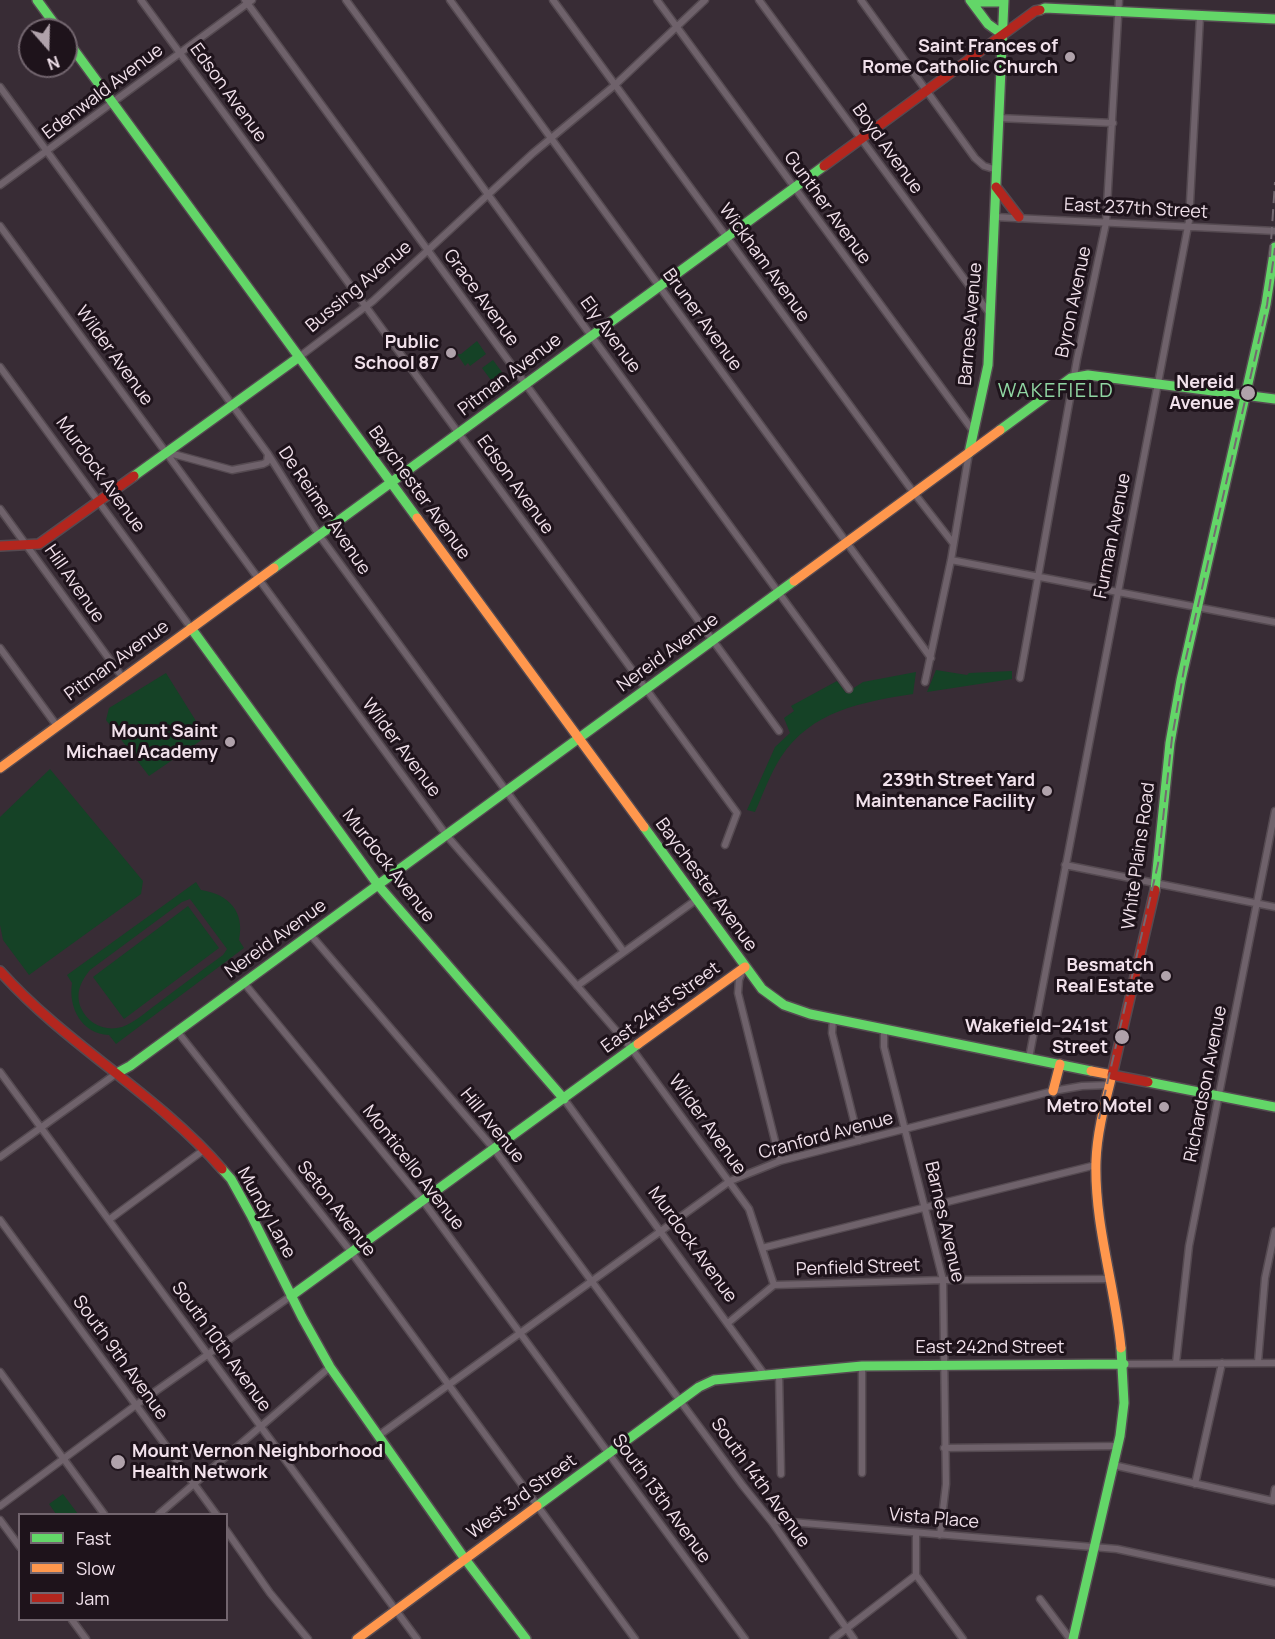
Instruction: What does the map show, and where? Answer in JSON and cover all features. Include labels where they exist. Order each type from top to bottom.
[{"type":"street","points":[[37,0],[50,18]]},
{"type":"street","name":"Edson Avenue","points":[[141,0],[737,813],[725,844]]},
{"type":"street","name":"Ely Avenue","points":[[346,0],[849,689]]},
{"type":"street","name":"Bruner Avenue","points":[[450,0],[931,658]]},
{"type":"street","name":"Wickham Avenue","points":[[553,0],[953,543]]},
{"type":"street","name":"Gunther Avenue","points":[[657,0],[975,433]]},
{"type":"street","name":"Bussing Avenue","points":[[0,546],[39,544],[365,306],[550,138],[615,85],[705,0]]},
{"type":"street","name":"Boyd Avenue","points":[[759,0],[991,315]]},
{"type":"street","points":[[861,0],[975,158],[984,166],[996,170]]},
{"type":"street","name":"Byron Avenue","points":[[1020,678],[1074,377],[1106,223],[1119,0]]},
{"type":"street","name":"Edenwald Avenue","points":[[0,185],[114,103],[248,1]]},
{"type":"street","name":"Grace Avenue","points":[[248,1],[779,731]]},
{"type":"street","points":[[971,1],[1004,1]]},
{"type":"street","points":[[971,1],[988,24],[1002,34]]},
{"type":"street","name":"Barnes Avenue","points":[[925,682],[988,365],[1004,1]]},
{"type":"street","name":"Pitman Avenue","points":[[0,768],[459,434],[1002,34],[1039,9],[1118,12]]},
{"type":"street","points":[[1118,12],[1275,19]]},
{"type":"street","name":"Furman Avenue","points":[[1029,1058],[1188,226],[1200,16]]},
{"type":"street","name":"Baychester Avenue","points":[[78,55],[745,967]]},
{"type":"street","name":"De Reimer Avenue","points":[[0,87],[268,454],[319,535],[624,952]]},
{"type":"street","points":[[998,118],[1113,123]]},
{"type":"street","points":[[996,187],[1019,218]]},
{"type":"street","name":"East 237th Street","points":[[995,217],[1275,231]]},
{"type":"street","name":"Wilder Avenue","points":[[0,226],[447,836],[632,1049],[730,1181],[749,1209],[774,1285]]},
{"type":"street","name":"White Plains Road","points":[[1072,1639],[1118,1446],[1124,1407],[1124,1364],[1100,1207],[1096,1165],[1098,1142],[1156,882],[1172,730],[1181,680],[1269,292],[1275,247]]},
{"type":"street","name":"Murdock Avenue","points":[[0,367],[378,885],[564,1099],[764,1374]]},
{"type":"street","points":[[1074,377],[1088,375],[1275,399]]},
{"type":"street","name":"Nereid Avenue","points":[[117,1074],[579,740],[645,689],[1074,377]]},
{"type":"street","points":[[166,452],[232,470],[263,464],[267,462],[268,454]]},
{"type":"street","name":"Hill Avenue","points":[[0,509],[123,678]]},
{"type":"street","points":[[951,560],[1275,622]]},
{"type":"street","points":[[0,648],[57,726]]},
{"type":"street","name":"Richardson Avenue","points":[[1176,1363],[1189,1246],[1275,812]]},
{"type":"street","points":[[1065,865],[1275,907]]},
{"type":"street","points":[[577,986],[696,900]]},
{"type":"street","name":"Hill Avenue","points":[[310,934],[494,1149],[640,1345]]},
{"type":"street","points":[[745,967],[739,980],[738,993],[780,1161]]},
{"type":"street","name":"East 241st Street","points":[[291,1296],[745,967],[762,989],[778,1001],[803,1013],[1275,1107]]},
{"type":"street","name":"Mundy Lane","points":[[0,971],[26,1000],[205,1149],[231,1179],[330,1368],[465,1559],[526,1639]]},
{"type":"street","name":"Monticello Avenue","points":[[244,983],[423,1201],[553,1377]]},
{"type":"street","points":[[833,1019],[832,1033],[859,1141]]},
{"type":"street","name":"Barnes Avenue","points":[[884,1029],[883,1045],[943,1280],[946,1484],[940,1535]]},
{"type":"street","name":"Seton Avenue","points":[[177,1031],[352,1253],[635,1639]]},
{"type":"street","points":[[1053,1091],[1060,1064]]},
{"type":"street","name":"South 10th Avenue","points":[[0,1072],[417,1639]]},
{"type":"street","points":[[0,1157],[117,1074]]},
{"type":"street","name":"Cranford Avenue","points":[[378,1436],[730,1181],[780,1161],[1053,1091],[1082,1086],[1110,1085]]},
{"type":"street","points":[[110,1219],[205,1149]]},
{"type":"street","points":[[762,1248],[1096,1165]]},
{"type":"street","name":"South 9th Avenue","points":[[0,1220],[215,1513]]},
{"type":"street","points":[[1258,1362],[1265,1278],[1275,1231]]},
{"type":"street","name":"Penfield Street","points":[[728,1323],[774,1285],[943,1280],[1111,1279]]},
{"type":"street","points":[[0,1506],[136,1405],[291,1296]]},
{"type":"street","name":"South 14th Avenue","points":[[640,1345],[737,1479],[772,1522],[854,1639]]},
{"type":"street","points":[[1195,1484],[1222,1363]]},
{"type":"street","name":"East 242nd Street","points":[[706,1382],[722,1377],[862,1366],[1275,1363]]},
{"type":"street","points":[[862,1366],[862,1473]]},
{"type":"street","points":[[161,1513],[330,1368]]},
{"type":"street","points":[[0,1372],[104,1513]]},
{"type":"street","points":[[779,1373],[781,1474]]},
{"type":"street","name":"South 13th Avenue","points":[[553,1377],[745,1639]]},
{"type":"street","name":"West 3rd Street","points":[[357,1639],[706,1382]]},
{"type":"street","points":[[944,1448],[1118,1446]]},
{"type":"street","points":[[1113,1466],[1273,1501],[1275,1489]]},
{"type":"street","points":[[0,1520],[18,1544]]},
{"type":"street","name":"Vista Place","points":[[772,1522],[1116,1549],[1275,1583]]},
{"type":"street","points":[[228,1533],[270,1593],[308,1639]]},
{"type":"street","points":[[916,1533],[916,1575],[963,1639]]},
{"type":"street","points":[[833,1639],[916,1575]]},
{"type":"street","points":[[1040,1599],[1072,1639]]},
{"type":"street","points":[[73,1621],[86,1639]]},
{"type":"green space","points":[[477,341],[486,354],[470,366],[468,363],[465,366],[457,354],[461,354]]},
{"type":"green space","points":[[493,360],[507,379],[496,387],[482,368]]},
{"type":"green space","points":[[936,670],[967,675],[969,673],[1012,671],[1012,679],[927,692]]},
{"type":"green space","points":[[916,672],[913,694],[857,705],[839,711],[807,729],[793,741],[781,757],[755,812],[747,810],[775,747],[790,733],[784,718],[794,711],[791,706],[837,681],[846,693],[863,682]]},
{"type":"green space","points":[[166,673],[206,737],[149,776],[106,720],[109,708]]},
{"type":"green space","points":[[50,769],[143,881],[141,894],[29,975],[3,940],[0,925],[0,817]]},
{"type":"green space","points":[[196,882],[201,890],[227,900],[233,906],[240,921],[239,940],[244,948],[116,1044],[109,1035],[91,1030],[79,1018],[72,1002],[72,983],[67,975]],"holes":[[[190,899],[227,949],[223,955],[145,1013],[122,1027],[109,1028],[98,1025],[84,1014],[79,1003],[80,988],[90,970],[182,902]]]},
{"type":"green space","points":[[188,906],[219,948],[124,1019],[93,977]]},
{"type":"green space","points":[[63,1494],[77,1513],[55,1513],[49,1504]]},
{"type":"railway","points":[[1270,257],[1275,182]]},
{"type":"railway","points":[[1099,1119],[1158,864],[1172,738],[1186,658],[1267,305],[1275,248]]},
{"type":"traffic: fast","points":[[37,0],[50,18]]},
{"type":"traffic: fast","points":[[970,0],[988,24],[1002,34]]},
{"type":"traffic: fast","points":[[969,453],[988,365],[1004,0]]},
{"type":"traffic: fast","points":[[972,2],[1004,2]]},
{"type":"traffic: fast","points":[[1040,10],[1045,8],[1275,19]]},
{"type":"traffic: fast","points":[[78,55],[417,518]]},
{"type":"traffic: fast","points":[[274,568],[824,166]]},
{"type":"traffic: fast","points":[[1155,890],[1170,743],[1181,680],[1266,304],[1275,247]]},
{"type":"traffic: fast","points":[[134,476],[299,357]]},
{"type":"traffic: fast","points":[[1000,430],[1071,378],[1088,375],[1275,399]]},
{"type":"traffic: fast","points":[[117,1073],[130,1066],[794,581]]},
{"type":"traffic: fast","points":[[191,628],[378,885],[564,1099]]},
{"type":"traffic: fast","points":[[644,827],[762,989],[784,1005],[810,1014],[1091,1071]]},
{"type":"traffic: fast","points":[[291,1296],[638,1044]]},
{"type":"traffic: fast","points":[[1148,1082],[1275,1107]]},
{"type":"traffic: fast","points":[[222,1169],[231,1179],[251,1215],[330,1367],[465,1559],[526,1639]]},
{"type":"traffic: fast","points":[[1073,1639],[1120,1436],[1124,1403],[1121,1348]]},
{"type":"traffic: fast","points":[[537,1506],[699,1387],[714,1380],[862,1366],[1124,1364]]},
{"type":"traffic: slow","points":[[794,581],[1000,430]]},
{"type":"traffic: slow","points":[[417,518],[644,827]]},
{"type":"traffic: slow","points":[[0,768],[274,568]]},
{"type":"traffic: slow","points":[[638,1044],[745,967]]},
{"type":"traffic: slow","points":[[1053,1091],[1060,1064]]},
{"type":"traffic: slow","points":[[1091,1071],[1112,1075],[1098,1139],[1096,1185],[1101,1232],[1121,1348]]},
{"type":"traffic: slow","points":[[357,1639],[537,1506]]},
{"type":"traffic: jam","points":[[824,166],[1035,11],[1040,10]]},
{"type":"traffic: jam","points":[[996,187],[1019,217]]},
{"type":"traffic: jam","points":[[0,546],[39,544],[134,476]]},
{"type":"traffic: jam","points":[[1148,1082],[1112,1075],[1155,890]]},
{"type":"traffic: jam","points":[[0,971],[53,1023],[169,1117],[222,1169]]},
{"type":"place","name":"Saint Frances of Rome Catholic Church","points":[[1070,57]]},
{"type":"place","name":"Public School 87","points":[[451,353]]},
{"type":"place","name":"Nereid Avenue","points":[[1248,393]]},
{"type":"place","name":"Mount Saint Michael Academy","points":[[230,742]]},
{"type":"place","name":"239th Street Yard Maintenance Facility","points":[[1047,791]]},
{"type":"place","name":"Besmatch Real Estate","points":[[1166,976]]},
{"type":"place","name":"Wakefield–241st Street","points":[[1122,1037]]},
{"type":"place","name":"Metro Motel","points":[[1164,1107]]},
{"type":"place","name":"Mount Vernon Neighborhood Health Network","points":[[118,1462]]},
{"type":"district","name":"WAKEFIELD","points":[[1056,391]]}]
